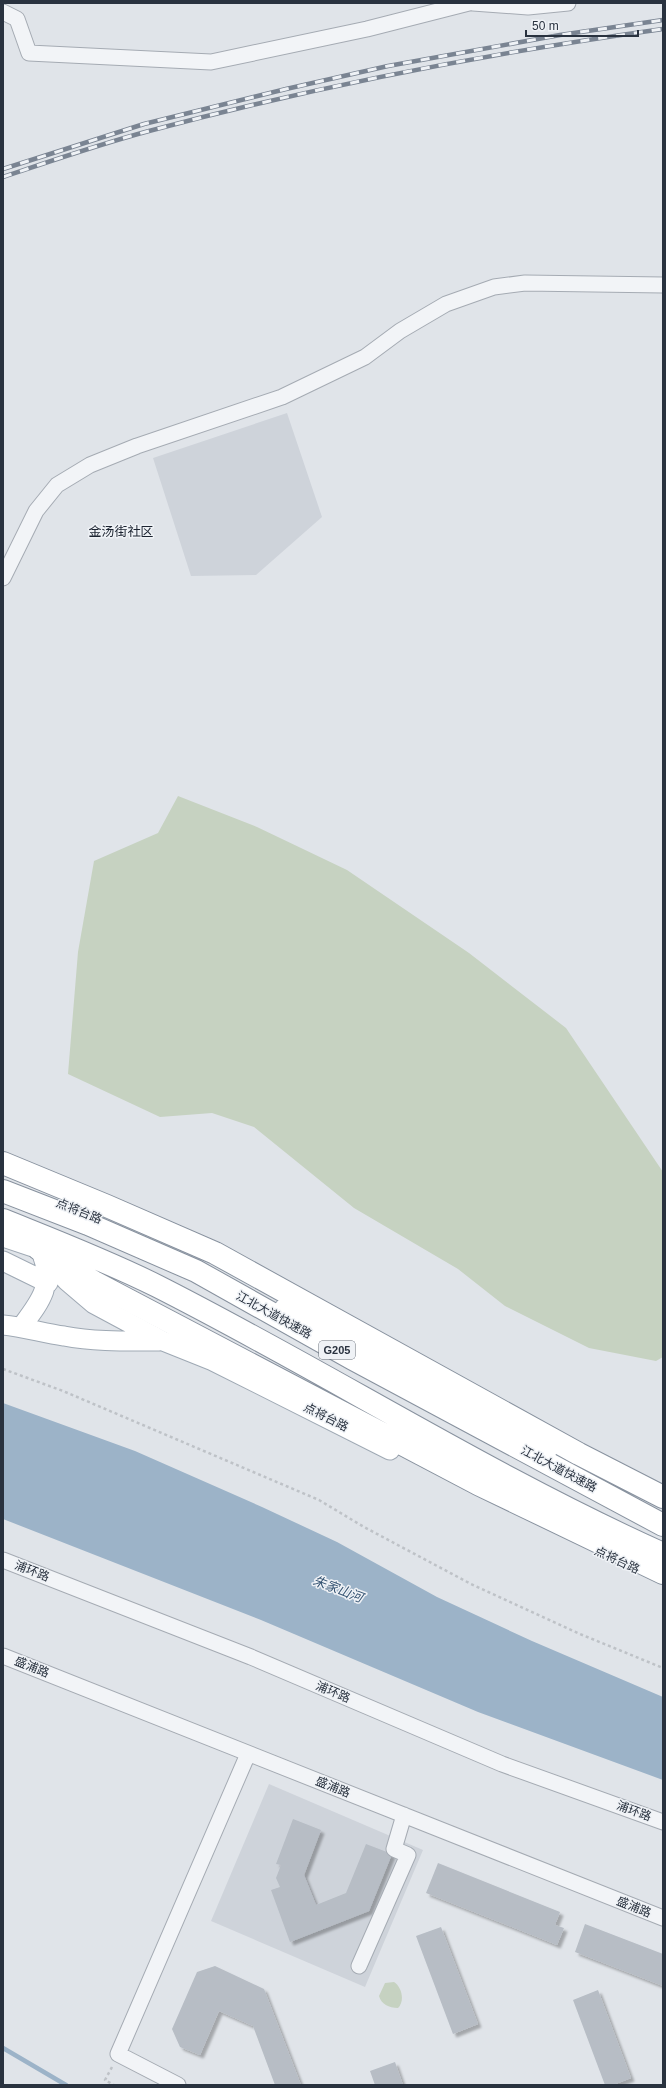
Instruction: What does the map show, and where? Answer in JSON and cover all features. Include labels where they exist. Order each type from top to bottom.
[{"type":"highway","points":[[3,1163],[215,1253],[579,1454],[663,1497]]},
{"type":"highway","name":"江北大道快速路","points":[[3,1191],[88,1224],[196,1271],[353,1359],[663,1525]]},
{"type":"highway","name":"G205","points":[[3,1220],[73,1248],[155,1286],[618,1534],[663,1554]]},
{"type":"highway","points":[[39,1249],[94,1282],[478,1484],[663,1573]]},
{"type":"main road","name":"点将台路","points":[[3,1180],[186,1255],[663,1514]]},
{"type":"main road","points":[[3,1237],[39,1249],[46,1265],[48,1283],[38,1305],[12,1326]]},
{"type":"main road","name":"点将台路","points":[[39,1249],[67,1281],[94,1304],[163,1341],[212,1361],[446,1478],[663,1582]]},
{"type":"main road","points":[[3,1261],[48,1283]]},
{"type":"main road","points":[[12,1326],[72,1337],[108,1341],[163,1341]]},
{"type":"street","points":[[3,12],[16,19],[29,53],[210,62],[367,29],[469,3]]},
{"type":"street","points":[[473,3],[528,7],[568,3]]},
{"type":"street","points":[[3,578],[36,511],[57,485],[90,465],[137,446],[282,397],[365,357],[400,331],[446,304],[494,287],[524,283],[663,286]]},
{"type":"street","name":"浦环路","points":[[3,1560],[251,1657],[502,1764],[663,1822]]},
{"type":"street","name":"盛浦路","points":[[3,1656],[663,1918]]},
{"type":"street","points":[[178,2085],[118,2054],[248,1754]]},
{"type":"street","points":[[359,1966],[408,1855],[394,1849],[404,1815]]},
{"type":"path","points":[[3,1369],[63,1391],[319,1500],[364,1527],[471,1584],[580,1634],[663,1668]]},
{"type":"path","points":[[114,2085],[105,2080],[118,2054]]},
{"type":"shaded area","points":[[287,413],[322,517],[256,575],[191,576],[153,458]]},
{"type":"shaded area","points":[[269,1784],[423,1850],[365,1987],[211,1921]]},
{"type":"green space","points":[[178,796],[257,827],[347,870],[469,953],[566,1028],[663,1172],[663,1357],[656,1361],[589,1348],[505,1306],[458,1269],[354,1208],[254,1127],[212,1113],[160,1117],[68,1074],[78,952],[94,861],[158,833]]},
{"type":"green space","points":[[394,1982],[399,1987],[402,1994],[401,2002],[398,2008],[386,2005],[379,1996],[385,1983]]},
{"type":"water","name":"朱家山河","points":[[3,1403],[135,1451],[262,1507],[337,1542],[437,1597],[532,1641],[663,1697],[663,1780],[478,1712],[261,1620],[3,1519]]},
{"type":"building","points":[[293,1819],[321,1830],[304,1875],[316,1905],[346,1893],[366,1844],[392,1854],[369,1911],[290,1942],[271,1890],[280,1887],[276,1878],[281,1865],[276,1864]]},
{"type":"building","points":[[438,1863],[560,1912],[555,1925],[564,1928],[557,1945],[426,1893]]},
{"type":"building","points":[[585,1924],[663,1954],[663,1986],[575,1952]]},
{"type":"building","points":[[441,1927],[478,2024],[453,2034],[416,1936]]},
{"type":"building","points":[[215,1966],[264,1989],[301,2085],[275,2085],[253,2026],[219,2011],[200,2055],[180,2047],[172,2029],[197,1972]]},
{"type":"building","points":[[598,1990],[631,2078],[613,2085],[605,2085],[573,2000]]},
{"type":"building","points":[[395,2062],[403,2085],[375,2085],[370,2071]]},
{"type":"waterway","points":[[3,2048],[66,2085]]},
{"type":"railway","points":[[3,169],[144,124],[286,89],[388,66],[560,35],[663,20]]},
{"type":"railway","points":[[3,177],[131,136],[276,99],[469,60],[598,38],[663,29]]},
{"type":"district","name":"金汤街社区","points":[[121,531]]}]
